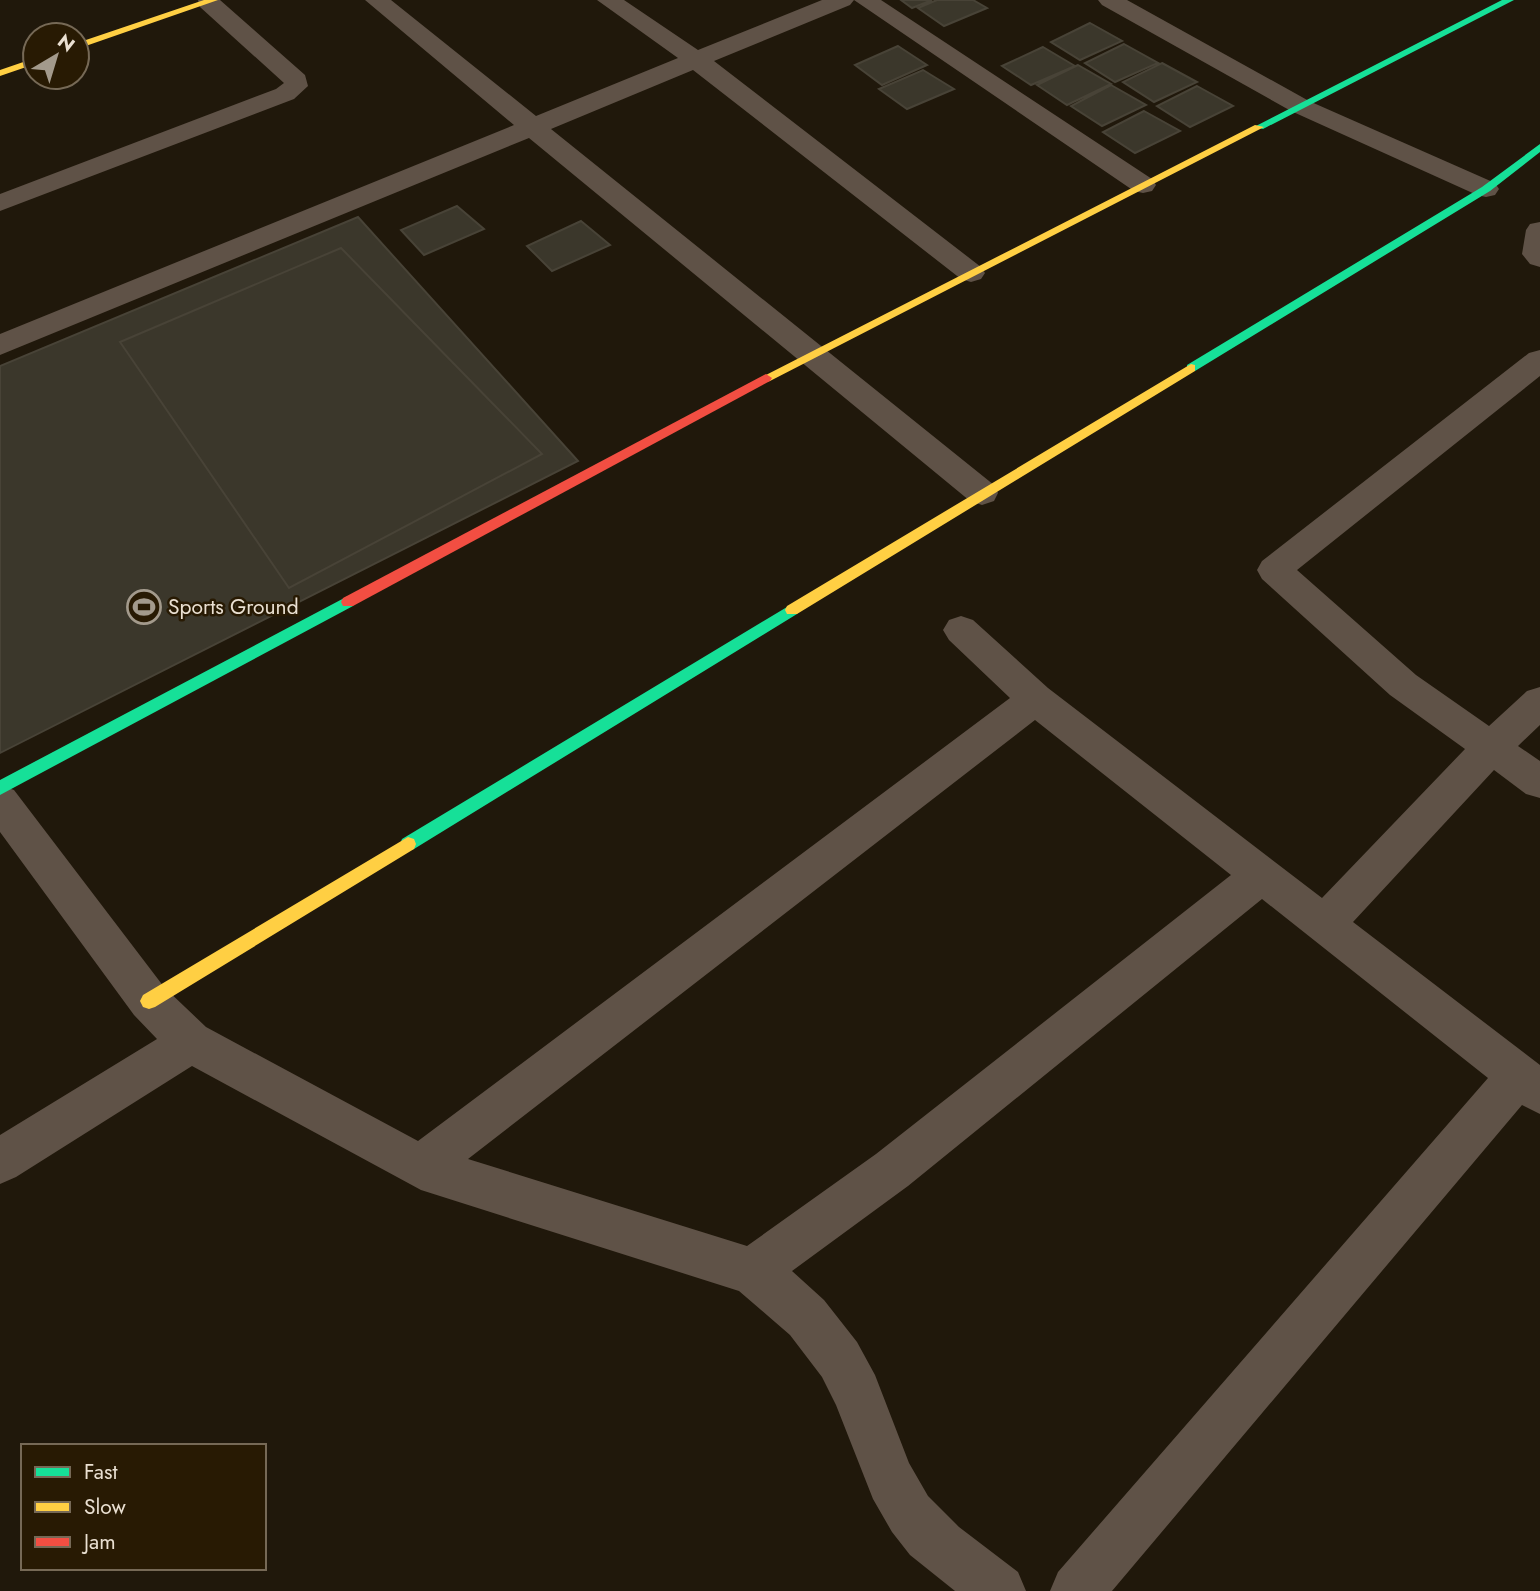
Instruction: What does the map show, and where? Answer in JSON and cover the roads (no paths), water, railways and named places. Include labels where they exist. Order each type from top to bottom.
[{"type":"street","points":[[377,0],[982,493]]},
{"type":"street","points":[[610,0],[695,59],[971,273]]},
{"type":"street","points":[[0,345],[842,0]]},
{"type":"street","points":[[865,0],[1143,185]]},
{"type":"street","points":[[1112,0],[1300,106],[1486,189]]},
{"type":"street","points":[[0,788],[810,355],[1509,0]]},
{"type":"street","points":[[0,203],[285,94],[296,86],[296,80],[210,1],[91,42]]},
{"type":"street","points":[[0,73],[21,66]]},
{"type":"street","points":[[149,1000],[1486,189],[1540,147]]},
{"type":"street","points":[[1540,230],[1536,254],[1540,258]]},
{"type":"street","points":[[1540,360],[1274,570],[1404,685],[1540,782]]},
{"type":"street","points":[[961,630],[1035,699],[1529,1083],[1077,1591]]},
{"type":"street","points":[[421,1167],[1035,699]]},
{"type":"street","points":[[1325,924],[1491,747],[1540,702]]},
{"type":"street","points":[[0,802],[149,1000],[191,1042],[421,1167],[752,1271],[788,1296],[820,1329],[849,1376],[889,1478],[911,1515],[963,1564],[999,1591]]},
{"type":"street","points":[[752,1271],[892,1170],[1262,875]]},
{"type":"street","points":[[0,1161],[191,1042]]},
{"type":"place","name":"Sports Ground","points":[[144,607]]}]
